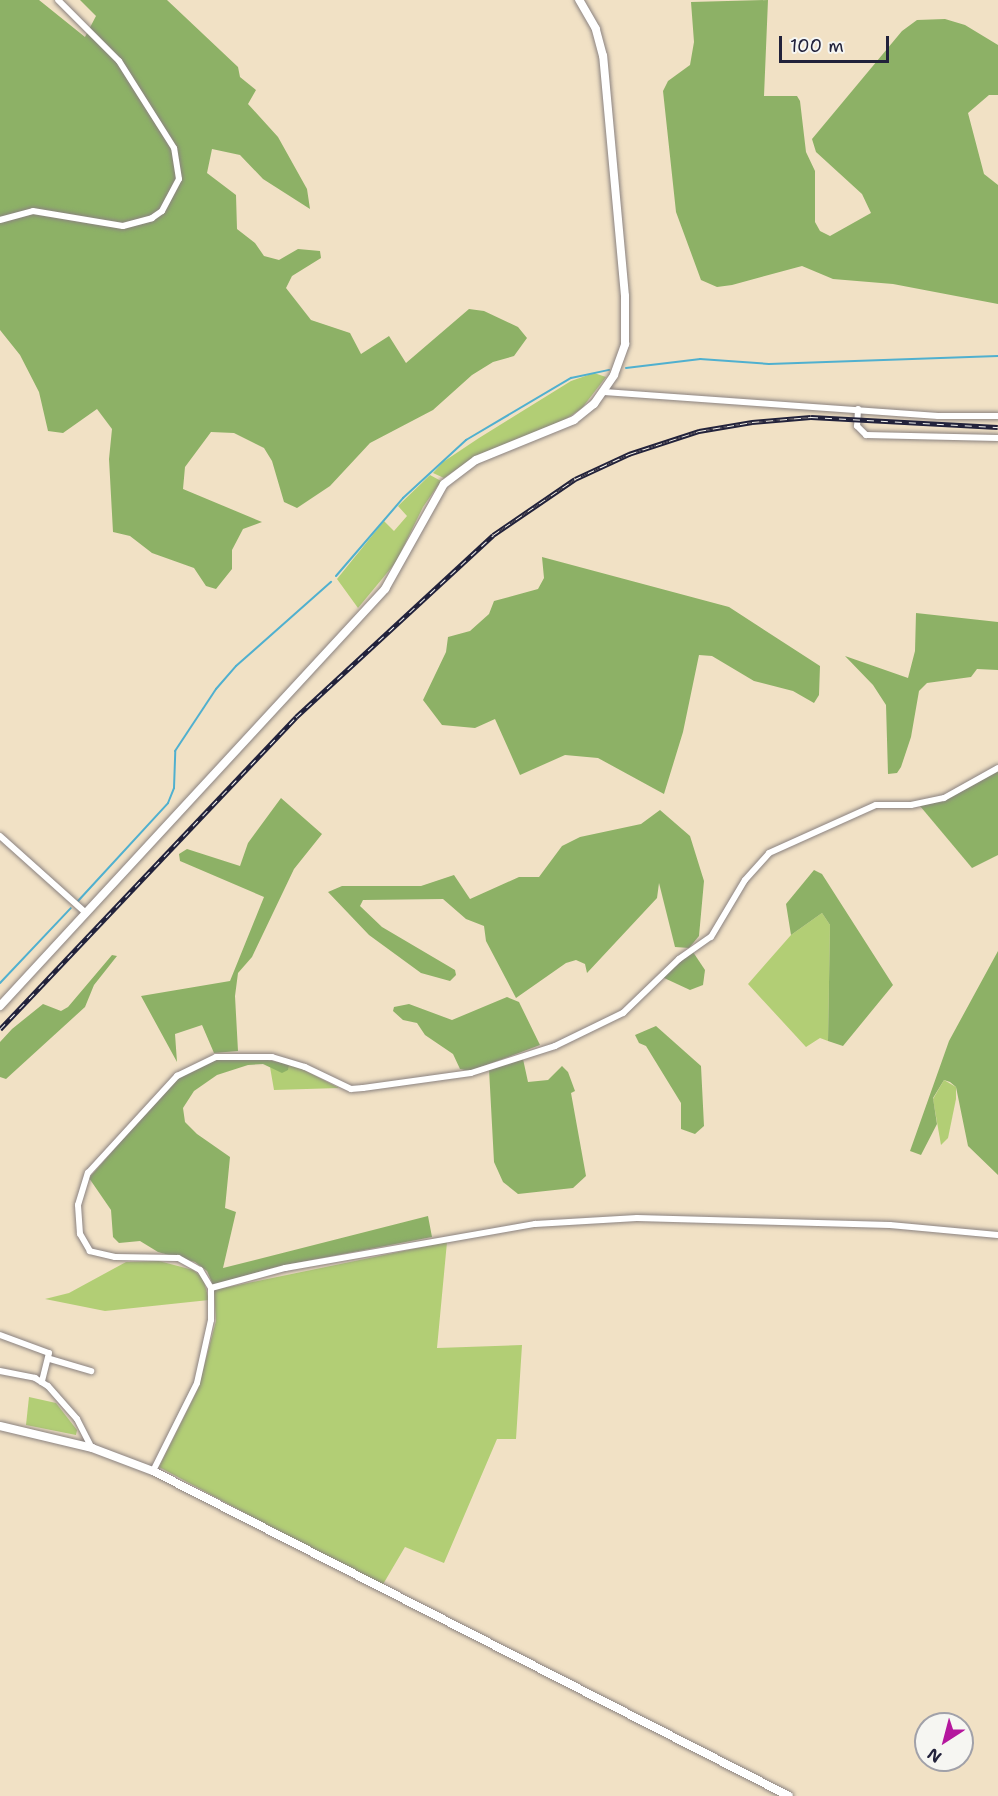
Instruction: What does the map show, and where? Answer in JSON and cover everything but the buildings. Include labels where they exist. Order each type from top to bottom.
[{"type":"street","points":[[0,220],[33,212],[110,226],[131,224],[162,211],[179,179],[174,148],[119,61],[58,0]]},
{"type":"street","points":[[0,1006],[385,589],[444,484],[476,460],[562,428],[586,412],[604,392],[625,344],[625,297],[603,56],[596,29],[579,0]]},
{"type":"street","points":[[604,392],[998,416]]},
{"type":"street","points":[[858,409],[857,426],[863,435],[998,438]]},
{"type":"street","points":[[153,1472],[197,1383],[209,1339],[211,1288],[200,1270],[178,1258],[96,1254],[84,1246],[77,1222],[80,1193],[88,1173],[139,1113],[189,1067],[232,1055],[272,1057],[357,1089],[471,1073],[555,1046],[623,1013],[679,959],[711,937],[745,880],[769,853],[876,805],[911,805],[944,798],[998,768]]},
{"type":"street","points":[[0,836],[86,913]]},
{"type":"street","points":[[211,1288],[285,1268],[535,1224],[637,1218],[890,1225],[998,1235]]},
{"type":"street","points":[[0,1335],[42,1348],[50,1359],[91,1371]]},
{"type":"street","points":[[42,1382],[50,1359]]},
{"type":"street","points":[[0,1371],[42,1382],[77,1419],[92,1448]]},
{"type":"street","points":[[0,1426],[92,1448],[153,1472],[789,1796]]},
{"type":"green space","points":[[0,0],[39,0],[85,37],[96,16],[80,0],[167,0],[238,67],[240,77],[256,90],[248,104],[278,137],[307,189],[310,209],[263,179],[240,155],[212,149],[207,173],[236,195],[237,229],[255,243],[264,256],[279,260],[298,249],[320,251],[321,258],[292,276],[286,288],[311,320],[350,333],[361,354],[389,336],[406,363],[469,309],[484,311],[518,327],[527,338],[514,356],[493,362],[472,375],[433,410],[370,443],[330,486],[297,508],[284,502],[272,461],[264,448],[234,433],[211,432],[185,467],[183,489],[262,522],[243,529],[232,550],[232,569],[216,589],[206,586],[194,568],[152,553],[130,536],[113,532],[109,459],[112,429],[97,409],[63,433],[48,431],[39,392],[20,355],[0,330]]},
{"type":"green space","points":[[768,0],[764,96],[797,96],[800,101],[806,152],[815,171],[815,222],[820,231],[830,236],[871,213],[862,194],[816,152],[812,139],[902,31],[917,20],[945,19],[965,25],[998,45],[998,95],[989,95],[968,113],[984,174],[998,185],[998,304],[893,284],[833,279],[802,266],[732,285],[717,287],[701,280],[676,212],[663,91],[668,81],[690,65],[694,42],[691,2]]},
{"type":"green space","points":[[594,373],[606,377],[582,408],[559,424],[477,455],[444,478],[433,473],[443,462],[479,438],[571,381]]},
{"type":"green space","points":[[430,475],[441,481],[423,507],[396,562],[358,608],[337,579],[384,521],[394,531],[407,516],[398,506]]},
{"type":"green space","points":[[542,557],[729,607],[820,666],[819,695],[814,703],[793,691],[754,681],[712,656],[699,655],[683,732],[664,794],[598,758],[565,755],[520,775],[495,719],[475,728],[442,725],[423,700],[446,652],[448,637],[470,631],[489,614],[494,601],[538,589],[544,578]]},
{"type":"green space","points":[[916,613],[998,622],[998,670],[977,669],[971,677],[927,683],[919,691],[911,737],[901,767],[897,773],[888,774],[886,705],[873,685],[845,656],[908,678],[915,651]]},
{"type":"green space","points":[[998,771],[998,855],[972,868],[920,806]]},
{"type":"green space","points":[[281,798],[322,834],[294,869],[252,957],[238,973],[235,996],[238,1051],[214,1053],[202,1025],[175,1034],[177,1062],[141,996],[230,981],[264,897],[180,861],[179,854],[187,849],[240,866],[248,843]]},
{"type":"green space","points":[[660,810],[690,836],[704,881],[699,936],[689,948],[675,947],[659,883],[657,898],[587,973],[585,964],[576,960],[566,963],[516,998],[486,941],[484,926],[466,919],[443,899],[363,900],[360,906],[382,927],[455,970],[456,975],[450,981],[421,973],[369,935],[328,892],[342,886],[421,886],[454,875],[470,899],[519,877],[539,877],[562,846],[580,837],[641,824]]},
{"type":"green space","points":[[814,870],[822,874],[893,985],[843,1046],[828,1041],[830,925],[822,913],[791,935],[786,904]]},
{"type":"green space","points":[[822,913],[830,925],[828,1041],[820,1038],[806,1047],[748,984],[791,935]]},
{"type":"green space","points":[[998,951],[998,1175],[968,1146],[956,1087],[944,1080],[933,1098],[937,1124],[921,1155],[910,1151],[949,1041]]},
{"type":"green space","points":[[693,952],[705,970],[703,985],[690,990],[662,977]]},
{"type":"green space","points":[[112,955],[117,956],[94,985],[85,1007],[6,1079],[0,1077],[0,1042],[43,1004],[61,1011],[68,1007]]},
{"type":"green space","points":[[507,997],[519,1002],[540,1045],[470,1071],[460,1069],[453,1054],[425,1035],[417,1023],[403,1020],[393,1011],[394,1007],[409,1004],[452,1020]]},
{"type":"green space","points":[[656,1026],[701,1066],[704,1126],[695,1134],[681,1129],[681,1103],[646,1046],[639,1043],[635,1035]]},
{"type":"green space","points":[[220,1059],[262,1059],[289,1064],[288,1070],[282,1073],[263,1064],[248,1065],[217,1075],[194,1091],[183,1108],[185,1122],[197,1134],[230,1157],[225,1208],[236,1212],[223,1268],[428,1216],[432,1237],[280,1266],[213,1285],[207,1271],[195,1262],[158,1252],[140,1241],[119,1243],[113,1237],[111,1210],[89,1178],[175,1080],[193,1068]]},
{"type":"green space","points":[[523,1059],[528,1082],[548,1080],[562,1066],[568,1072],[575,1091],[571,1093],[586,1176],[573,1188],[518,1194],[503,1182],[494,1162],[489,1069]]},
{"type":"green space","points":[[289,1064],[339,1088],[274,1090],[270,1067],[276,1069]]},
{"type":"green space","points":[[944,1080],[956,1087],[956,1099],[948,1138],[941,1145],[933,1099]]},
{"type":"green space","points":[[447,1242],[437,1348],[522,1345],[516,1439],[497,1439],[444,1563],[405,1547],[382,1586],[159,1467],[198,1389],[216,1321],[214,1290]]},
{"type":"green space","points":[[159,1261],[193,1270],[203,1278],[209,1300],[105,1311],[45,1299],[69,1293],[126,1262]]},
{"type":"green space","points":[[29,1397],[56,1403],[77,1430],[76,1435],[26,1425]]},
{"type":"waterway","points":[[626,368],[700,359],[769,364],[998,356]]},
{"type":"waterway","points":[[336,576],[403,498],[466,440],[571,378],[609,370]]},
{"type":"waterway","points":[[78,901],[168,803],[174,788],[175,751],[216,689],[236,666],[331,582]]},
{"type":"waterway","points":[[0,983],[71,908]]},
{"type":"railway","points":[[0,1029],[296,717],[493,535],[575,479],[629,454],[699,431],[752,422],[811,417],[998,427]]}]
